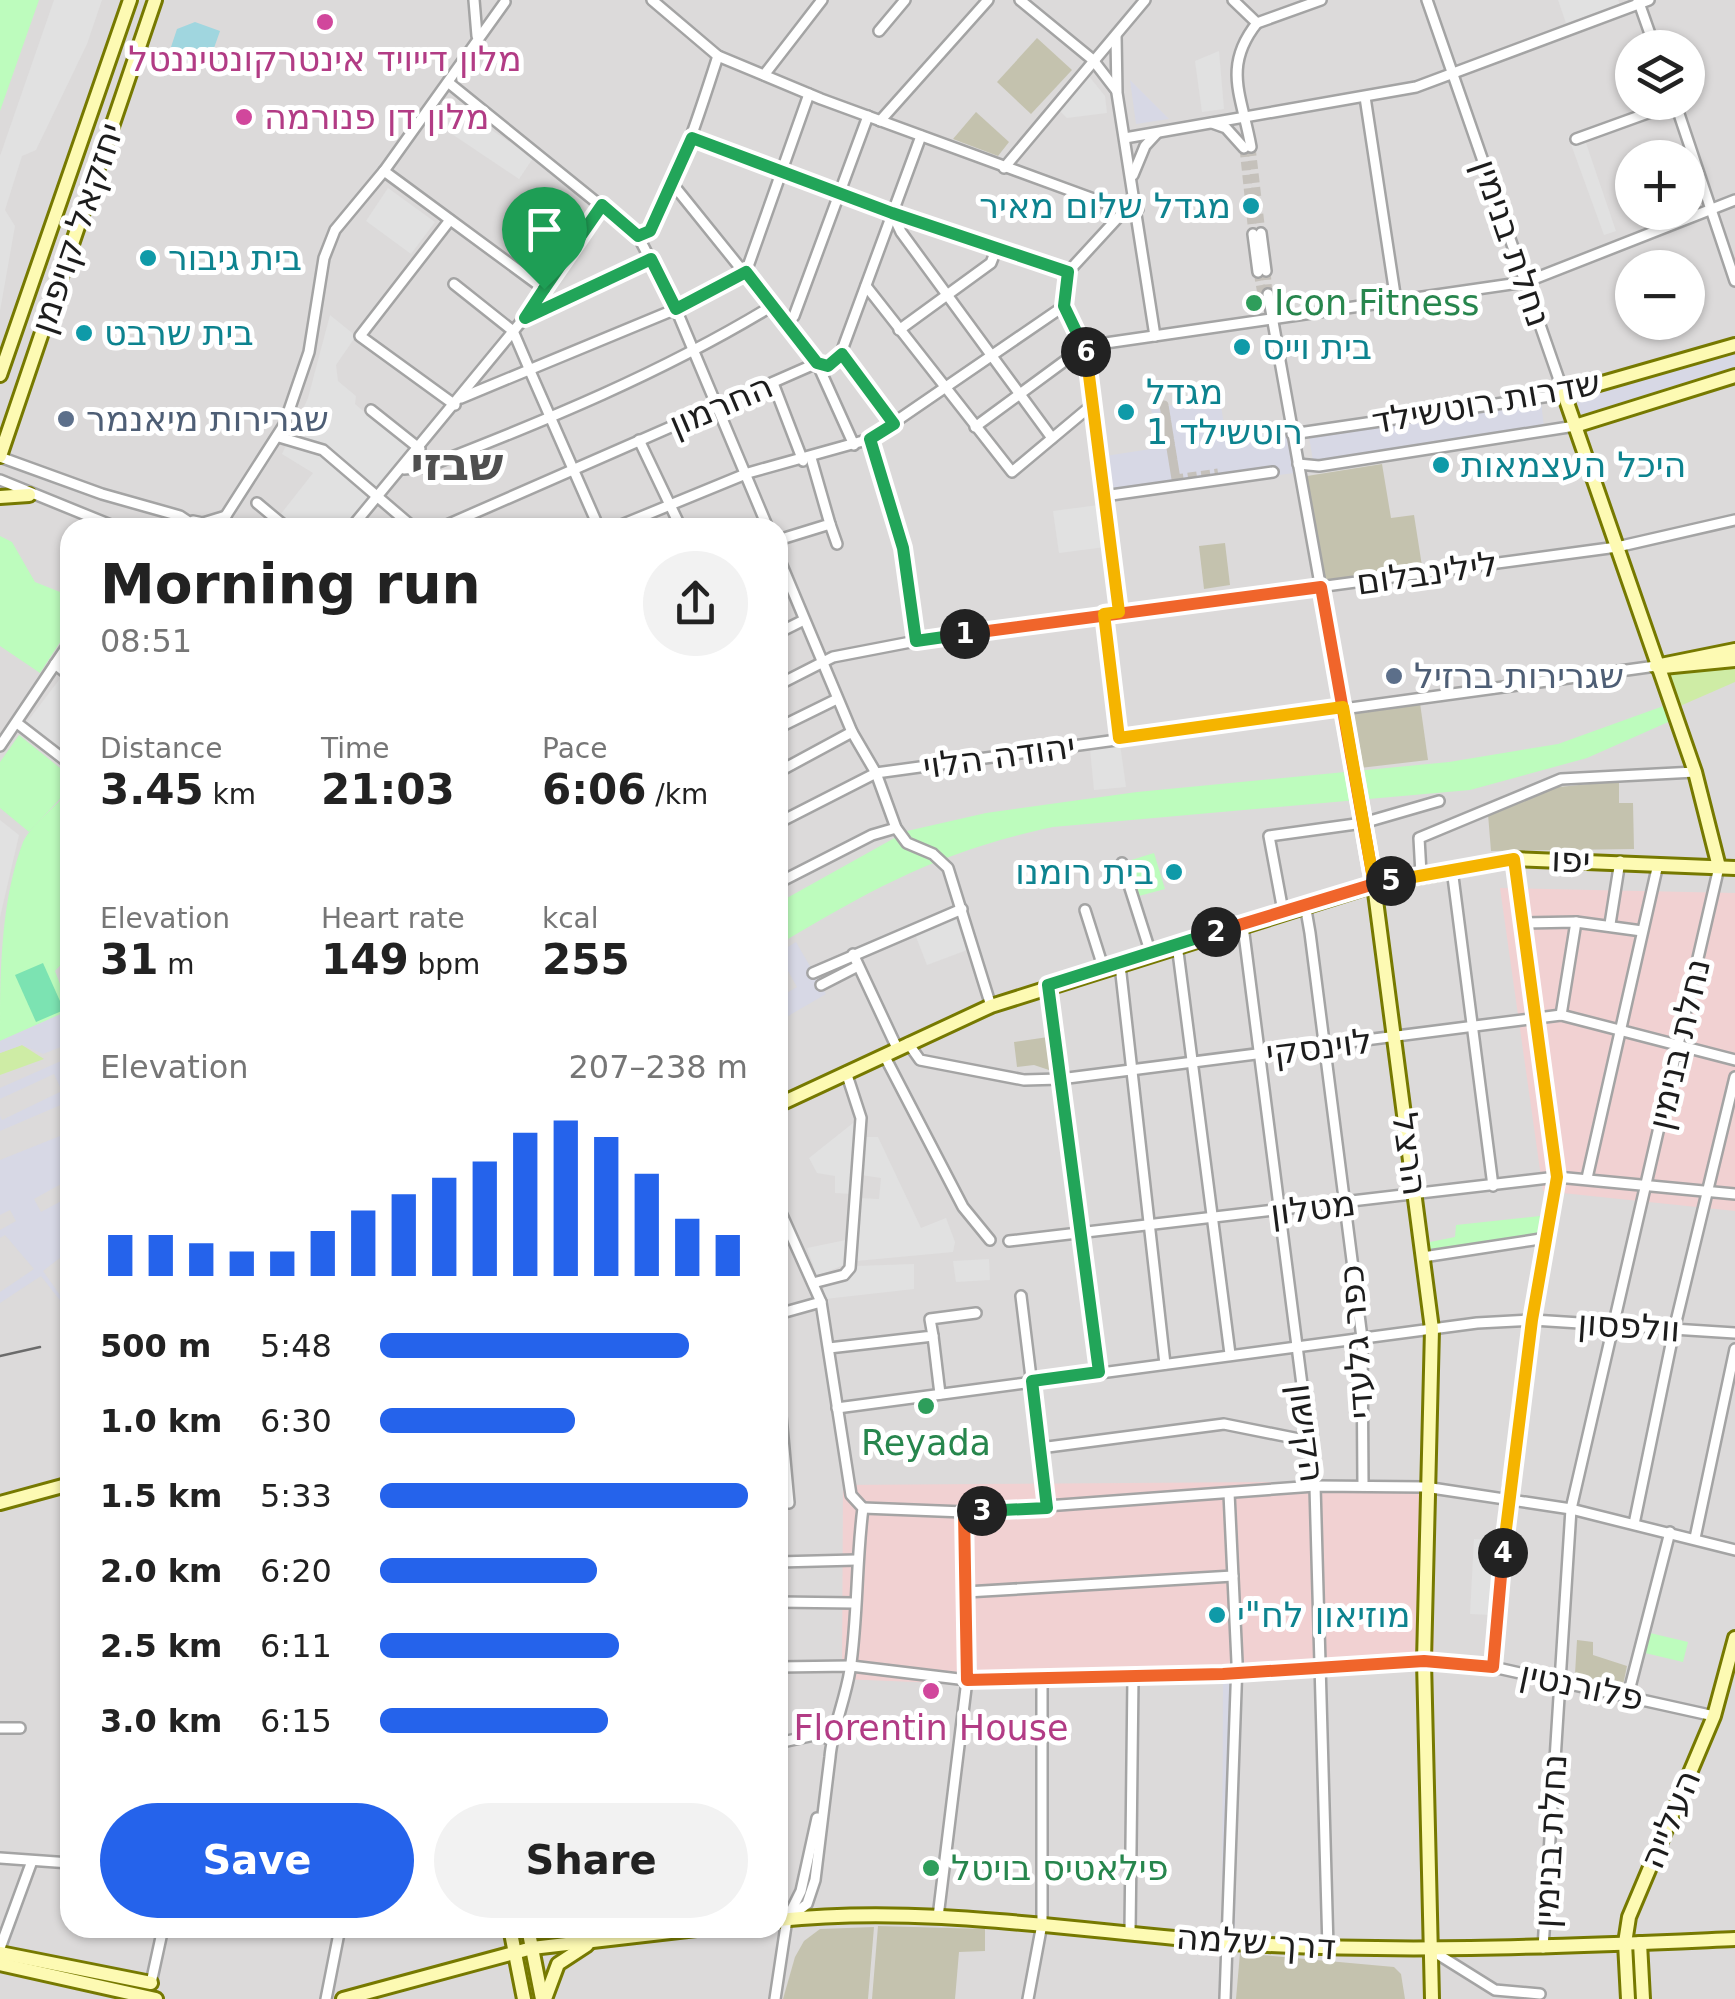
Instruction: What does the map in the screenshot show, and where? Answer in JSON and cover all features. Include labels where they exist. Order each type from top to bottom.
[{"type":"street","name":"יחזקאל קויפמן","points":[[0,375],[130,0]]},
{"type":"street","name":"יחזקאל קויפמן","points":[[0,456],[155,0]]},
{"type":"street","points":[[476,44],[475,0],[491,5],[506,1]]},
{"type":"street","points":[[652,0],[718,56],[1004,168],[1126,210],[1138,209]]},
{"type":"street","points":[[880,121],[988,0]]},
{"type":"street","points":[[1020,0],[1094,60],[1118,92]]},
{"type":"street","points":[[1004,168],[1144,0]]},
{"type":"street","points":[[1233,0],[1258,23]]},
{"type":"street","points":[[1208,122],[1226,128],[1248,148],[1236,57],[1258,23],[1321,0]]},
{"type":"street","name":"נחלת בנימין","points":[[1427,0],[1695,772],[1719,867],[1571,1509],[1543,1948]]},
{"type":"street","points":[[225,518],[279,436],[309,352],[331,238],[506,1]]},
{"type":"street","points":[[764,75],[821,1]]},
{"type":"street","points":[[1127,136],[1365,97],[1454,75],[1642,1],[1650,30]]},
{"type":"street","points":[[879,31],[902,3]]},
{"type":"street","points":[[1116,36],[1118,92],[1155,336]]},
{"type":"street","points":[[638,236],[653,226],[692,138],[718,56]]},
{"type":"street","points":[[449,83],[638,236],[676,309],[764,518]]},
{"type":"street","points":[[458,401],[676,309],[746,272],[809,94]]},
{"type":"street","points":[[1365,97],[1396,301]]},
{"type":"street","points":[[786,323],[794,316],[868,116]]},
{"type":"street","points":[[1576,139],[1629,120]]},
{"type":"street","points":[[1678,120],[1735,281]]},
{"type":"street","points":[[1132,178],[1145,146],[1160,131]]},
{"type":"street","points":[[894,424],[842,354],[922,136]]},
{"type":"street","points":[[692,138],[892,213],[1068,272]]},
{"type":"street","points":[[384,171],[544,289]]},
{"type":"street","points":[[672,182],[817,363],[854,446]]},
{"type":"street","points":[[975,427],[1085,346],[1526,282],[1735,200]]},
{"type":"street","points":[[359,518],[404,469],[525,318],[602,205]]},
{"type":"street","points":[[1119,612],[1085,346],[1064,306],[1068,272],[1126,210]]},
{"type":"street","points":[[892,213],[1052,438]]},
{"type":"street","points":[[450,220],[360,336],[458,401]]},
{"type":"street","points":[[1257,234],[1262,272]]},
{"type":"street","points":[[899,330],[991,263],[996,250]]},
{"type":"street","points":[[525,318],[651,259]]},
{"type":"street","points":[[454,284],[513,331],[595,518]]},
{"type":"street","points":[[866,286],[944,391],[1012,472],[1092,405]]},
{"type":"street","name":"הרצל","points":[[1265,294],[1374,884],[1432,1329],[1424,1661],[1432,1999]]},
{"type":"street","points":[[404,469],[426,467],[551,418],[694,354],[772,306]]},
{"type":"street","points":[[637,518],[748,474],[870,439],[1064,306]]},
{"type":"street","name":"שדרות רוטשילד","points":[[1292,434],[1564,394],[1735,345]]},
{"type":"street","name":"החרמון","points":[[462,518],[817,363],[828,366],[842,354]]},
{"type":"street","name":"שדרות רוטשילד","points":[[1298,464],[1319,466],[1575,426],[1735,376]]},
{"type":"street","points":[[773,383],[807,460],[837,544]]},
{"type":"street","points":[[371,410],[420,448]]},
{"type":"street","points":[[279,436],[323,450],[403,518]]},
{"type":"street","points":[[870,439],[903,548],[916,641]]},
{"type":"street","points":[[639,440],[676,518]]},
{"type":"street","points":[[0,456],[178,518]]},
{"type":"street","points":[[1104,496],[1273,472]]},
{"type":"street","points":[[0,480],[91,518]]},
{"type":"street","points":[[0,497],[30,495]]},
{"type":"street","points":[[256,503],[275,518]]},
{"type":"street","points":[[217,518],[228,514]]},
{"type":"street","name":"לילינבלום","points":[[788,680],[848,653],[916,641],[1617,546],[1735,520]]},
{"type":"street","points":[[788,537],[830,524]]},
{"type":"street","points":[[788,598],[852,732],[876,773],[896,828],[906,844],[943,860],[991,1006]]},
{"type":"street","points":[[1104,614],[1119,738]]},
{"type":"street","points":[[788,628],[802,621]]},
{"type":"street","name":"יהודה הלוי","points":[[788,818],[876,773],[1656,666],[1735,650]]},
{"type":"street","points":[[0,746],[60,657]]},
{"type":"street","name":"יהודה הלוי","points":[[1656,666],[1686,667],[1735,660]]},
{"type":"street","points":[[55,664],[60,668]]},
{"type":"street","points":[[788,723],[837,698]]},
{"type":"street","points":[[17,723],[60,756]]},
{"type":"street","points":[[788,767],[852,732]]},
{"type":"street","points":[[1421,874],[1419,838],[1561,779],[1695,772]]},
{"type":"street","points":[[1282,911],[1269,836],[1363,823],[1439,800]]},
{"type":"street","points":[[788,878],[896,828]]},
{"type":"street","points":[[1493,1667],[1508,1496],[1557,1177],[1514,859]]},
{"type":"street","name":"יפו","points":[[788,1099],[991,1006],[1048,985],[1374,884],[1514,859],[1735,868]]},
{"type":"street","points":[[1610,924],[1620,861]]},
{"type":"street","points":[[1122,863],[1151,954]]},
{"type":"street","points":[[1586,1178],[1658,864]]},
{"type":"street","points":[[1453,867],[1450,874],[1494,1186]]},
{"type":"street","name":"כפר גלעדי","points":[[1300,905],[1306,910],[1310,933],[1362,1338],[1363,1486]]},
{"type":"street","points":[[814,973],[962,909]]},
{"type":"street","points":[[1085,910],[1104,970]]},
{"type":"street","points":[[1561,1016],[1576,922]]},
{"type":"street","name":"הקישון","points":[[1244,923],[1241,931],[1315,1486],[1328,1948]]},
{"type":"street","points":[[1524,923],[1610,924],[1642,932]]},
{"type":"street","points":[[1172,946],[1178,952],[1230,1354]]},
{"type":"street","points":[[852,954],[903,1046]]},
{"type":"street","points":[[1120,965],[1128,1071],[1165,1364]]},
{"type":"street","points":[[821,985],[858,966]]},
{"type":"street","points":[[1048,985],[1099,1372]]},
{"type":"street","name":"לוינסקי","points":[[903,1046],[920,1060],[1024,1080],[1060,1079],[1561,1016],[1735,1060]]},
{"type":"street","points":[[884,1055],[964,1207],[990,1240]]},
{"type":"street","points":[[813,1283],[844,1275],[850,1268],[861,1118],[846,1072]]},
{"type":"street","points":[[1634,1524],[1674,1330],[1735,1077]]},
{"type":"street","name":"מטלון","points":[[1010,1241],[1150,1228],[1557,1177],[1735,1194]]},
{"type":"street","points":[[788,1228],[821,1302],[851,1495],[863,1508],[964,1512],[1315,1486],[1430,1487],[1508,1496],[1571,1509],[1735,1550]]},
{"type":"street","points":[[1424,1258],[1546,1238]]},
{"type":"street","points":[[1021,1296],[1047,1508]]},
{"type":"street","points":[[788,1311],[821,1302]]},
{"type":"street","points":[[940,1394],[930,1318],[976,1313]]},
{"type":"street","name":"וולפסון","points":[[837,1408],[1230,1354],[1532,1320],[1735,1333]]},
{"type":"street","points":[[829,1348],[933,1336]]},
{"type":"street","points":[[1695,1538],[1735,1349]]},
{"type":"street","points":[[1040,1448],[1224,1424],[1309,1441]]},
{"type":"street","points":[[0,1503],[60,1487]]},
{"type":"street","points":[[1226,1999],[1233,1674],[1237,1662],[1229,1493]]},
{"type":"street","points":[[788,1911],[801,1891],[822,1802],[828,1739],[842,1717],[851,1666],[856,1560],[863,1508]]},
{"type":"street","points":[[938,1917],[967,1680],[964,1512]]},
{"type":"street","points":[[1628,1695],[1670,1532]]},
{"type":"street","points":[[788,1562],[856,1560]]},
{"type":"street","points":[[966,1592],[1233,1576]]},
{"type":"street","points":[[788,1602],[854,1602]]},
{"type":"street","name":"העלייה","points":[[1632,1943],[1634,1903],[1714,1716],[1732,1665],[1735,1638]]},
{"type":"street","name":"פלורנטין","points":[[788,1666],[851,1666],[967,1680],[1233,1674],[1424,1661],[1493,1667],[1714,1716]]},
{"type":"street","points":[[1130,1932],[1133,1677]]},
{"type":"street","points":[[1028,1999],[1042,1924],[1042,1678]]},
{"type":"street","points":[[0,1728],[20,1728]]},
{"type":"street","points":[[788,1740],[819,1734],[828,1739]]},
{"type":"street","points":[[0,1858],[60,1862]]},
{"type":"street","points":[[32,1861],[0,1950],[151,1983]]},
{"type":"street","name":"דרך שלמה","points":[[788,1920],[938,1917],[1328,1948],[1543,1948],[1735,1939]]},
{"type":"street","points":[[0,1964],[151,1998],[161,1938]]},
{"type":"street","points":[[326,1999],[338,1938]]},
{"type":"street","points":[[530,1938],[544,1999]]},
{"type":"street","points":[[544,1999],[553,1972],[564,1958],[615,1938]]},
{"type":"street","points":[[776,1999],[781,1938]]},
{"type":"street","points":[[342,1999],[513,1940],[524,1999]]},
{"type":"street","points":[[1628,1999],[1632,1943]]},
{"type":"street","points":[[1632,1943],[1643,1999]]},
{"type":"street","points":[[1431,1950],[1494,1990],[1540,1994]]},
{"type":"street","points":[[78,1981],[119,1999]]},
{"type":"shaded area","points":[[0,0],[1735,0],[1735,1999],[0,1999]]},
{"type":"shaded area","points":[[54,0],[102,0],[87,44],[36,150],[22,156],[5,210],[15,226],[0,311],[0,156]]},
{"type":"shaded area","points":[[1558,0],[1618,0],[1620,4],[1566,23]]},
{"type":"shaded area","points":[[1037,38],[1072,70],[1031,114],[997,82]]},
{"type":"shaded area","points":[[1219,51],[1224,109],[1202,112],[1195,61]]},
{"type":"shaded area","points":[[1088,75],[1105,96],[1107,113],[1067,118],[1059,110]]},
{"type":"shaded area","points":[[1130,80],[1169,119],[1136,124]]},
{"type":"shaded area","points":[[449,101],[533,158],[519,179],[434,122]]},
{"type":"shaded area","points":[[976,112],[1009,142],[998,156],[953,139]]},
{"type":"shaded area","points":[[1615,120],[1648,120],[1586,143],[1616,231],[1604,235],[1568,136]]},
{"type":"shaded area","points":[[388,188],[435,222],[411,254],[366,221]]},
{"type":"shaded area","points":[[330,315],[356,336],[336,365],[338,381],[356,396],[355,404],[412,452],[354,518],[280,515],[313,473],[282,454],[308,398]]},
{"type":"shaded area","points":[[1735,349],[1735,372],[1583,420],[1576,399]]},
{"type":"shaded area","points":[[1220,399],[1226,439],[1288,431],[1294,473],[1105,498],[1099,457],[1157,448],[1151,408]]},
{"type":"shaded area","points":[[1541,402],[1544,427],[1313,461],[1309,437]]},
{"type":"shaded area","points":[[1382,464],[1391,518],[1414,515],[1422,566],[1325,581],[1307,476]]},
{"type":"shaded area","points":[[1099,505],[1105,547],[1059,553],[1053,511]]},
{"type":"shaded area","points":[[1225,543],[1230,585],[1204,589],[1199,546]]},
{"type":"shaded area","points":[[60,679],[60,747],[27,722]]},
{"type":"shaded area","points":[[1420,703],[1428,760],[1360,768],[1351,713]]},
{"type":"shaded area","points":[[1120,744],[1126,787],[1094,790],[1090,749]]},
{"type":"shaded area","points":[[1619,781],[1619,803],[1633,803],[1634,849],[1491,851],[1488,814],[1549,788]]},
{"type":"shaded area","points":[[0,820],[19,835],[0,917]]},
{"type":"shaded area","points":[[1500,888],[1735,893],[1735,1211],[1543,1191]]},
{"type":"shaded area","points":[[956,919],[967,950],[927,965],[915,934]]},
{"type":"shaded area","points":[[796,942],[826,994],[788,1016],[788,992],[797,987],[788,971],[788,947]]},
{"type":"shaded area","points":[[60,1014],[60,1047],[43,1054],[22,1045],[0,1053],[0,1041]]},
{"type":"shaded area","points":[[1048,1037],[1052,1071],[1034,1065],[1017,1067],[1014,1042]]},
{"type":"shaded area","points":[[60,1061],[60,1087],[54,1074],[0,1099],[0,1088]]},
{"type":"shaded area","points":[[60,1092],[60,1105],[0,1131],[0,1116],[2,1120]]},
{"type":"shaded area","points":[[858,1119],[852,1194],[835,1193],[835,1176],[817,1173],[809,1158]]},
{"type":"shaded area","points":[[60,1136],[60,1185],[34,1199],[41,1212],[60,1202],[60,1258],[43,1271],[60,1300],[41,1276],[0,1303],[0,1292],[34,1269],[5,1235],[0,1238],[0,1230],[16,1221],[10,1210],[0,1215],[0,1160]]},
{"type":"shaded area","points":[[864,1137],[878,1137],[921,1228],[946,1218],[955,1242],[953,1252],[856,1261],[860,1198],[879,1199],[881,1178],[861,1175]]},
{"type":"shaded area","points":[[846,1240],[846,1264],[817,1276],[807,1248]]},
{"type":"shaded area","points":[[989,1259],[990,1280],[956,1282],[953,1261]]},
{"type":"shaded area","points":[[914,1264],[914,1289],[825,1299],[823,1284],[852,1276],[856,1266]]},
{"type":"shaded area","points":[[1434,1481],[1434,1668],[1242,1681],[1034,1687],[842,1679],[843,1485]]},
{"type":"shaded area","points":[[1474,1539],[1497,1540],[1492,1615],[1470,1614]]},
{"type":"shaded area","points":[[1577,1640],[1593,1642],[1593,1655],[1627,1666],[1622,1690],[1579,1679],[1575,1674]]},
{"type":"shaded area","points":[[1239,1673],[1235,1931],[1222,1929],[1223,1674]]},
{"type":"shaded area","points":[[878,1926],[985,1929],[985,1951],[959,1952],[955,1999],[872,1999]]},
{"type":"shaded area","points":[[874,1927],[868,1999],[783,1999],[795,1957],[804,1941],[820,1929]]},
{"type":"shaded area","points":[[1240,1953],[1394,1967],[1401,1974],[1405,1999],[1236,1999]]},
{"type":"green space","points":[[0,0],[39,0],[0,111]]},
{"type":"green space","points":[[0,536],[12,542],[35,582],[60,592],[60,642],[40,673],[0,646]]},
{"type":"green space","points":[[1735,663],[1735,682],[1680,706],[1668,672]]},
{"type":"green space","points":[[1669,704],[1675,719],[1587,758],[1470,790],[1053,827],[976,847],[910,873],[788,939],[788,897],[907,831],[986,813],[1137,792],[1449,762],[1558,744]]},
{"type":"green space","points":[[19,735],[60,768],[60,799],[29,832],[0,808],[0,762]]},
{"type":"green space","points":[[60,801],[60,966],[55,971],[60,984],[60,1014],[0,1041],[3,940],[10,890],[23,842]]},
{"type":"green space","points":[[1154,853],[1165,889],[1139,896],[1128,861]]},
{"type":"green space","points":[[43,963],[60,1001],[60,1012],[36,1022],[15,975]]},
{"type":"green space","points":[[22,1045],[44,1059],[0,1075],[0,1053]]},
{"type":"green space","points":[[1540,1216],[1536,1243],[1430,1259],[1430,1242],[1455,1237],[1456,1225]]},
{"type":"green space","points":[[1650,1633],[1688,1642],[1683,1662],[1645,1653]]},
{"type":"water","points":[[195,22],[220,31],[214,48],[198,50],[188,60],[169,53],[177,29]]},
{"type":"tunnel","points":[[1251,147],[1261,233]]},
{"type":"tunnel","points":[[1244,148],[1253,234]]},
{"type":"tunnel","points":[[1266,271],[1268,294]]},
{"type":"tunnel","points":[[1258,272],[1262,294]]},
{"type":"tunnel","points":[[1176,479],[1164,405],[1176,479],[1218,473]]},
{"type":"tram line","points":[[0,1356],[40,1347]]},
{"type":"place","name":"מלון דייויד אינטרקונטיננטל","points":[[325,22]]},
{"type":"place","name":"מלון דן פנורמה","points":[[244,117]]},
{"type":"place","name":"מגדל שלום מאיר","points":[[1251,206]]},
{"type":"place","name":"בית גיבור","points":[[148,258]]},
{"type":"place","name":"Icon Fitness","points":[[1254,303]]},
{"type":"place","name":"בית שרבט","points":[[84,333]]},
{"type":"place","name":"בית וייס","points":[[1242,347]]},
{"type":"place","name":"מגדל רוטשילד 1","points":[[1126,412]]},
{"type":"place","name":"שגרירות מיאנמר","points":[[66,419]]},
{"type":"place","name":"היכל העצמאות","points":[[1441,465]]},
{"type":"place","name":"שגרירות ברזיל","points":[[1394,676]]},
{"type":"place","name":"בית רומנו","points":[[1174,872]]},
{"type":"place","name":"Reyada","points":[[926,1406]]},
{"type":"place","name":"מוזיאון לח\"י","points":[[1217,1615]]},
{"type":"place","name":"Florentin House","points":[[931,1691]]},
{"type":"place","name":"פילאטיס בויטל","points":[[931,1868]]},
{"type":"district","name":"שבזי","points":[[457,464]]},
{"type":"route","points":[[544,289],[525,318],[651,259],[676,309],[746,272],[817,363],[828,366],[842,354],[894,424],[870,439],[903,548],[916,641],[1119,612],[1321,587],[1343,707],[1363,823],[1374,884],[1048,985],[1099,1372],[1032,1381],[1047,1508],[964,1512],[967,1680],[1223,1674],[1424,1661],[1493,1667],[1508,1496],[1557,1177],[1514,859],[1374,884],[1343,707],[1119,738],[1104,614],[1119,612],[1085,346],[1064,306],[1062,294],[1068,272],[892,213],[692,138],[650,231],[638,236],[602,205],[544,289]]}]
